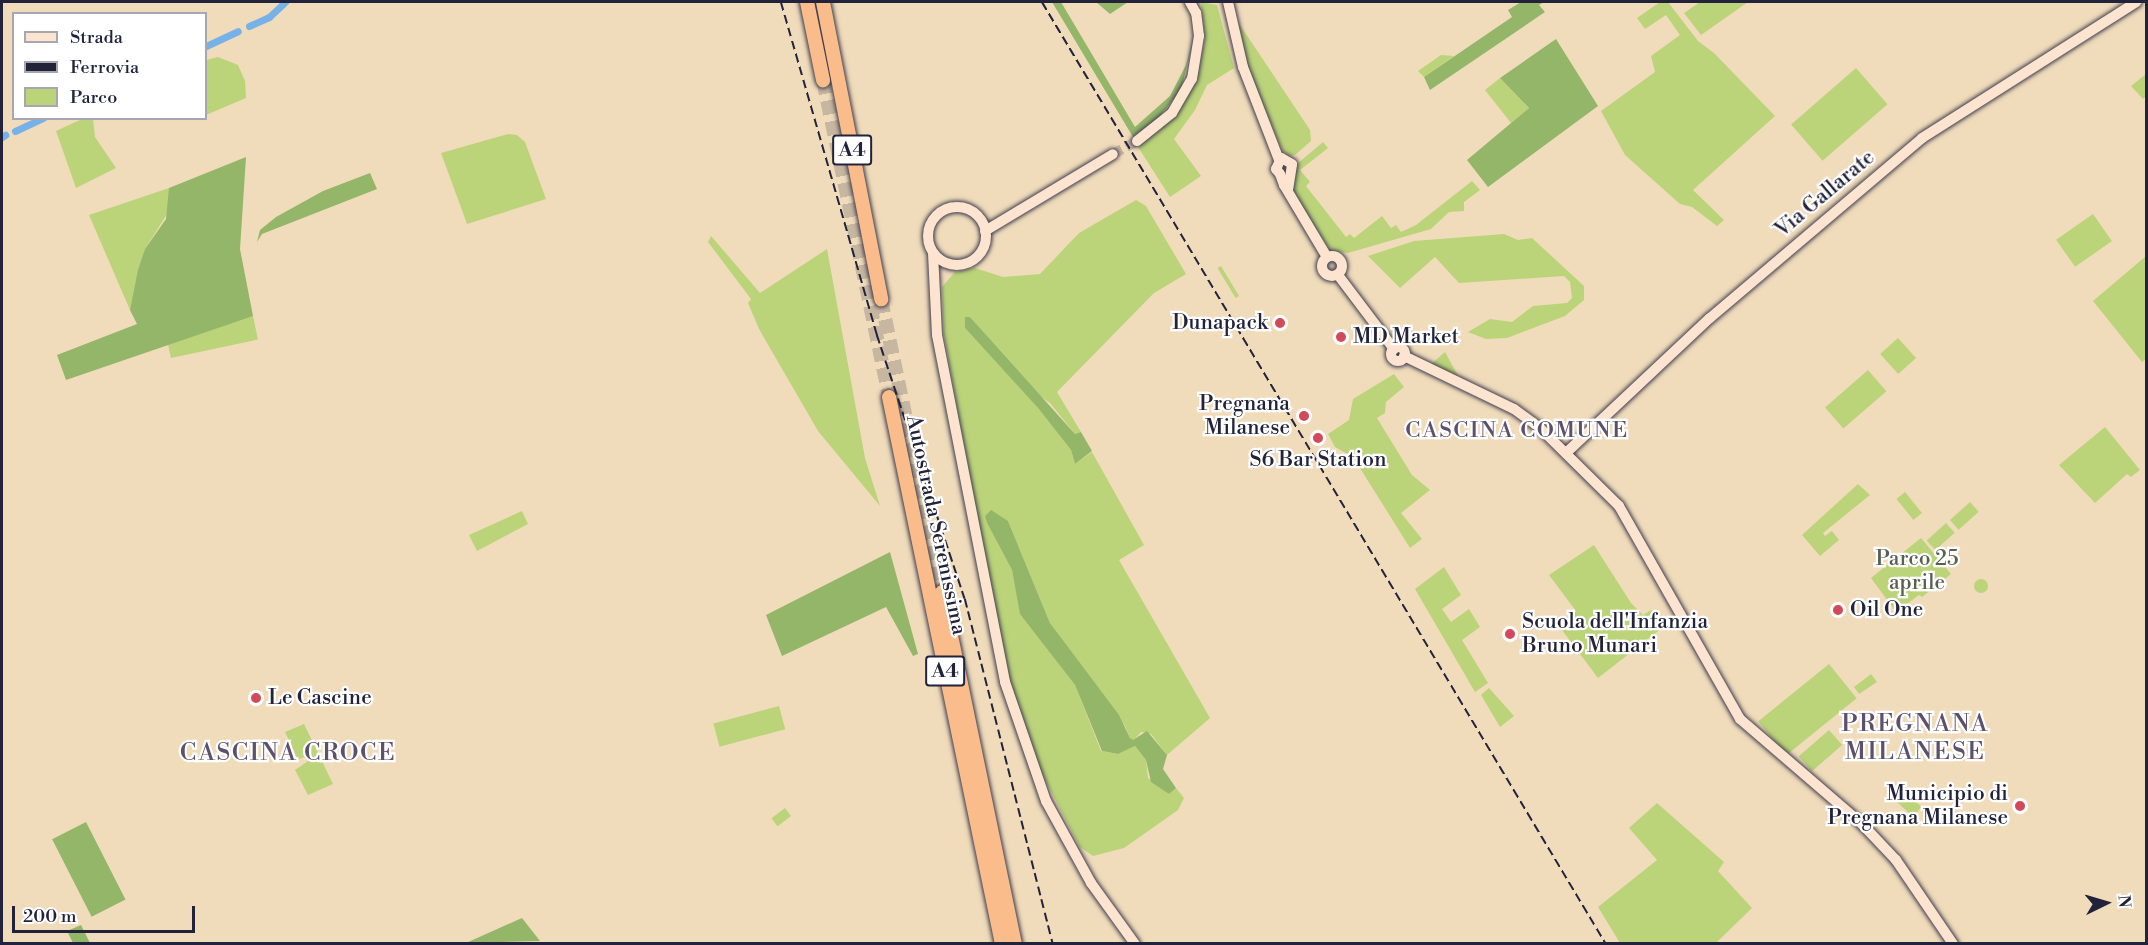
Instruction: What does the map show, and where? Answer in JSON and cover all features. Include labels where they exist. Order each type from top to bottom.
[{"type":"highway","points":[[807,2],[823,80]]},
{"type":"highway","name":"A4","points":[[823,2],[881,299]]},
{"type":"highway","name":"Autostrada Serenissima","points":[[889,397],[1002,944]]},
{"type":"highway","name":"Autostrada Serenissima","points":[[942,592],[1015,944]]},
{"type":"street","points":[[1190,2],[1196,13]]},
{"type":"street","points":[[1137,141],[1172,112],[1188,88],[1199,47],[1196,13],[1198,2]]},
{"type":"street","points":[[1228,2],[1243,67],[1276,148],[1282,159],[1292,164],[1284,174],[1288,190],[1327,257],[1322,262],[1323,272],[1328,276],[1338,275],[1394,349],[1402,350],[1404,356],[1515,409],[1566,453],[1619,506],[1740,719],[1856,819],[1896,860],[1953,944]]},
{"type":"street","name":"Via Gallarate","points":[[1566,453],[1710,318],[1922,138],[2136,2]]},
{"type":"street","points":[[985,231],[998,220],[1113,154]]},
{"type":"street","points":[[998,220],[980,219],[963,208],[953,207],[937,215],[928,237],[933,253],[937,335],[1005,682],[1046,801],[1091,883],[1135,944]]},
{"type":"street","points":[[935,282],[953,265],[976,257],[984,246],[985,231],[980,219]]},
{"type":"street","points":[[933,253],[953,265]]},
{"type":"green space","points":[[1052,2],[1061,2],[1135,127],[1170,96],[1186,65],[1194,36],[1181,90],[1155,122],[1133,137]]},
{"type":"green space","points":[[1096,2],[1128,2],[1110,14]]},
{"type":"green space","points":[[1201,2],[1217,5],[1234,68],[1207,85],[1195,110],[1174,139],[1201,176],[1170,197],[1138,147],[1177,115],[1197,79],[1205,38]]},
{"type":"green space","points":[[1521,2],[1544,2],[1539,5],[1545,12],[1430,90],[1424,77],[1512,17],[1508,10]]},
{"type":"green space","points":[[1660,2],[1668,2],[1698,41],[1714,53],[1775,116],[1693,190],[1724,220],[1717,226],[1692,207],[1680,204],[1625,155],[1601,111],[1655,72],[1651,56],[1680,35],[1666,15],[1645,29],[1637,18]]},
{"type":"green space","points":[[1700,2],[1748,2],[1701,35],[1684,13]]},
{"type":"green space","points":[[1234,16],[1310,130],[1311,141],[1295,155],[1289,156],[1282,150],[1247,65]]},
{"type":"green space","points":[[1556,39],[1598,106],[1488,187],[1467,160],[1529,108],[1500,78]]},
{"type":"green space","points":[[1441,55],[1454,56],[1424,77],[1418,71]]},
{"type":"green space","points":[[218,57],[238,65],[245,81],[246,98],[207,115],[207,60]]},
{"type":"green space","points":[[1856,68],[1887,104],[1823,161],[1791,124]]},
{"type":"green space","points":[[2146,74],[2146,96],[2143,99],[2131,86]]},
{"type":"green space","points":[[1500,78],[1529,108],[1511,123],[1485,90]]},
{"type":"green space","points":[[80,120],[93,120],[95,137],[116,168],[76,188],[56,131]]},
{"type":"green space","points":[[508,134],[517,135],[525,142],[546,199],[467,224],[441,153]]},
{"type":"green space","points":[[1323,142],[1328,148],[1300,170],[1310,182],[1306,186],[1346,237],[1350,234],[1354,238],[1382,216],[1391,228],[1396,225],[1401,232],[1416,225],[1472,181],[1480,190],[1464,202],[1464,211],[1449,212],[1431,229],[1348,253],[1331,251],[1293,194],[1297,164]]},
{"type":"green space","points":[[246,157],[240,249],[253,316],[66,380],[57,355],[137,324],[130,310],[138,270],[145,249],[166,219],[169,188]]},
{"type":"green space","points":[[370,173],[377,189],[262,234],[257,242],[260,230],[276,217],[323,191]]},
{"type":"green space","points":[[169,188],[169,211],[145,249],[130,310],[89,215]]},
{"type":"green space","points":[[1136,200],[1146,206],[1186,274],[1154,293],[1057,392],[1081,432],[1075,434],[1050,403],[1036,393],[970,317],[965,328],[1039,408],[1071,450],[1075,464],[1092,452],[1144,545],[1119,560],[1210,718],[1167,755],[1151,734],[1141,732],[1133,741],[1125,726],[1050,623],[1008,521],[987,523],[1012,570],[1021,614],[1075,685],[1101,751],[1118,754],[1135,746],[1146,760],[1148,778],[1169,794],[1176,788],[1184,798],[1178,810],[1124,848],[1093,856],[1080,847],[1032,755],[1005,668],[944,335],[942,287],[955,272],[975,268],[1003,277],[1040,274],[1079,233]]},
{"type":"green space","points":[[2093,214],[2112,241],[2075,267],[2056,240]]},
{"type":"green space","points":[[1504,234],[1518,240],[1532,238],[1584,286],[1584,300],[1565,316],[1507,338],[1486,339],[1468,332],[1490,319],[1512,322],[1533,306],[1567,303],[1572,298],[1570,282],[1564,276],[1459,283],[1435,257],[1400,288],[1368,256],[1414,241]]},
{"type":"green space","points":[[711,236],[760,293],[827,249],[865,458],[880,506],[818,431],[759,329],[748,303],[751,299],[708,242]]},
{"type":"green space","points":[[2146,256],[2146,359],[2142,362],[2093,301]]},
{"type":"green space","points":[[1221,266],[1239,296],[1236,298],[1218,268]]},
{"type":"green space","points":[[253,316],[258,339],[171,358],[166,335]]},
{"type":"green space","points":[[965,317],[970,317],[1075,434],[1081,432],[1092,451],[1075,464],[1071,450],[1039,409],[965,328]]},
{"type":"green space","points":[[1898,338],[1916,358],[1898,374],[1880,354]]},
{"type":"green space","points":[[1445,352],[1462,383],[1430,365]]},
{"type":"green space","points":[[1868,370],[1886,391],[1843,429],[1825,407]]},
{"type":"green space","points":[[1394,374],[1404,387],[1386,402],[1385,413],[1377,418],[1412,475],[1430,490],[1401,513],[1422,539],[1410,548],[1353,457],[1335,447],[1328,434],[1349,420],[1353,399]]},
{"type":"green space","points":[[2105,427],[2140,470],[2131,477],[2127,474],[2095,503],[2059,465]]},
{"type":"green space","points":[[1858,484],[1870,495],[1823,533],[1825,536],[1832,531],[1839,540],[1820,556],[1802,535]]},
{"type":"green space","points":[[1905,492],[1922,513],[1913,520],[1896,499]]},
{"type":"green space","points":[[1970,502],[1979,512],[1959,530],[1950,520]]},
{"type":"green space","points":[[991,510],[1008,521],[1050,623],[1119,715],[1130,738],[1133,740],[1147,731],[1167,755],[1163,769],[1176,788],[1169,794],[1151,782],[1146,760],[1135,746],[1118,754],[1102,751],[1075,685],[1020,614],[1012,570],[985,516]]},
{"type":"green space","points":[[522,511],[528,524],[477,551],[469,535]]},
{"type":"green space","points":[[1946,523],[1955,533],[1935,550],[1927,540]]},
{"type":"green space","name":"Parco 25 aprile","points":[[1921,538],[1951,574],[1922,597],[1919,595],[1896,612],[1871,578]]},
{"type":"green space","points":[[1594,545],[1631,603],[1643,615],[1651,610],[1662,628],[1598,678],[1559,626],[1576,611],[1549,575]]},
{"type":"green space","points":[[890,552],[918,654],[913,656],[886,607],[782,656],[766,615]]},
{"type":"green space","points":[[1444,567],[1461,595],[1442,609],[1451,622],[1469,609],[1480,627],[1462,640],[1488,683],[1475,692],[1415,589]]},
{"type":"green space","points":[[1978,579],[1984,579],[1988,586],[1984,593],[1978,593],[1974,589],[1974,583]]},
{"type":"green space","points":[[1829,664],[1857,698],[1786,755],[1758,721]]},
{"type":"green space","points":[[1871,674],[1877,682],[1859,694],[1854,687]]},
{"type":"green space","points":[[1489,688],[1514,716],[1500,727],[1481,695]]},
{"type":"green space","points":[[779,706],[785,729],[720,747],[713,724]]},
{"type":"green space","points":[[304,724],[333,784],[308,795],[295,770],[308,761],[304,757],[298,760],[285,732]]},
{"type":"green space","points":[[1829,730],[1842,745],[1812,771],[1799,756]]},
{"type":"green space","points":[[1903,790],[1922,807],[1913,816],[1894,800]]},
{"type":"green space","points":[[1657,803],[1724,862],[1718,871],[1752,908],[1716,943],[1620,943],[1598,907],[1657,860],[1629,828]]},
{"type":"green space","points":[[785,808],[791,816],[777,826],[771,818]]},
{"type":"green space","points":[[86,822],[125,900],[92,917],[52,839]]},
{"type":"green space","points":[[522,918],[540,941],[466,943]]},
{"type":"green space","points":[[81,925],[90,943],[73,943],[67,931]]},
{"type":"waterway","points":[[249,26],[269,17],[285,2]]},
{"type":"waterway","points":[[207,46],[238,31]]},
{"type":"waterway","points":[[15,131],[39,120]]},
{"type":"tunnel","points":[[823,80],[889,397]]},
{"type":"tunnel","points":[[1113,154],[1137,141]]},
{"type":"tunnel","points":[[881,299],[942,592]]},
{"type":"railway","points":[[781,2],[877,335],[965,599],[1053,944]]},
{"type":"railway","points":[[1042,2],[1606,944]]},
{"type":"place","name":"Dunapack","points":[[1280,323]]},
{"type":"place","name":"MD Market","points":[[1341,337]]},
{"type":"place","name":"Pregnana Milanese","points":[[1304,416]]},
{"type":"place","name":"S6 Bar Station","points":[[1318,438]]},
{"type":"place","name":"Oil One","points":[[1838,610]]},
{"type":"place","name":"Scuola dell'Infanzia Bruno Munari","points":[[1510,634]]},
{"type":"place","name":"Le Cascine","points":[[256,698]]},
{"type":"place","name":"Municipio di Pregnana Milanese","points":[[2020,806]]},
{"type":"district","name":"CASCINA COMUNE","points":[[1517,431]]},
{"type":"district","name":"PREGNANA MILANESE","points":[[1915,739]]},
{"type":"district","name":"CASCINA CROCE","points":[[288,754]]}]
